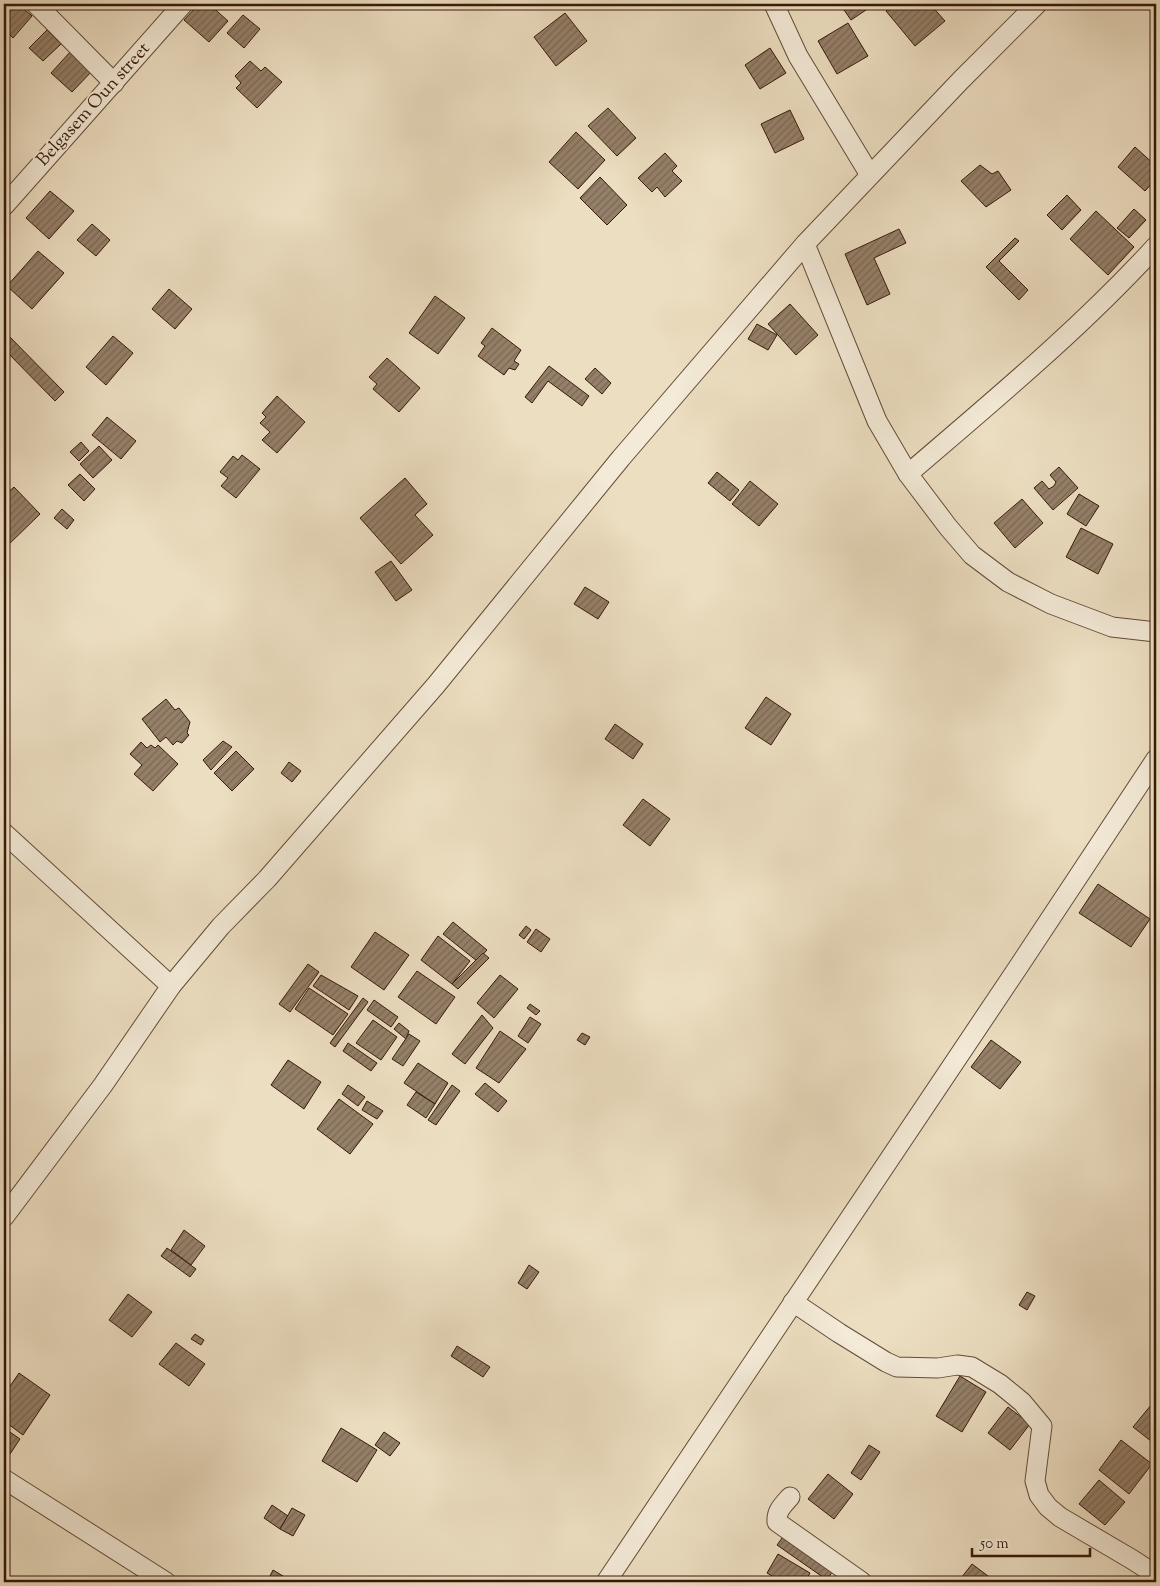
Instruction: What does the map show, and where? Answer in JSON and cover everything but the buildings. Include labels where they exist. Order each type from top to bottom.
[{"type":"street","points":[[36,4],[114,83]]},
{"type":"street","name":"Belgasem Oun street","points":[[4,206],[183,4]]},
{"type":"street","points":[[774,4],[798,56],[870,175]]},
{"type":"street","points":[[4,1217],[103,1085],[171,986],[220,926],[267,879],[436,685],[621,458],[805,244],[1037,4]]},
{"type":"street","points":[[805,244],[877,421],[908,474],[972,555],[1008,582],[1050,604],[1112,627],[1156,632]]},
{"type":"street","points":[[908,474],[1068,335],[1118,288],[1156,246]]},
{"type":"street","points":[[606,1582],[1020,966],[1156,759]]},
{"type":"street","points":[[4,833],[171,986]]},
{"type":"street","points":[[793,1302],[855,1343],[897,1367],[938,1368],[957,1365],[972,1367],[1000,1384],[1022,1402],[1042,1426],[1034,1481],[1039,1495],[1048,1507],[1060,1517],[1156,1575]]},
{"type":"street","points":[[4,1479],[166,1582]]},
{"type":"street","points":[[790,1497],[780,1508],[777,1522],[862,1582]]}]
